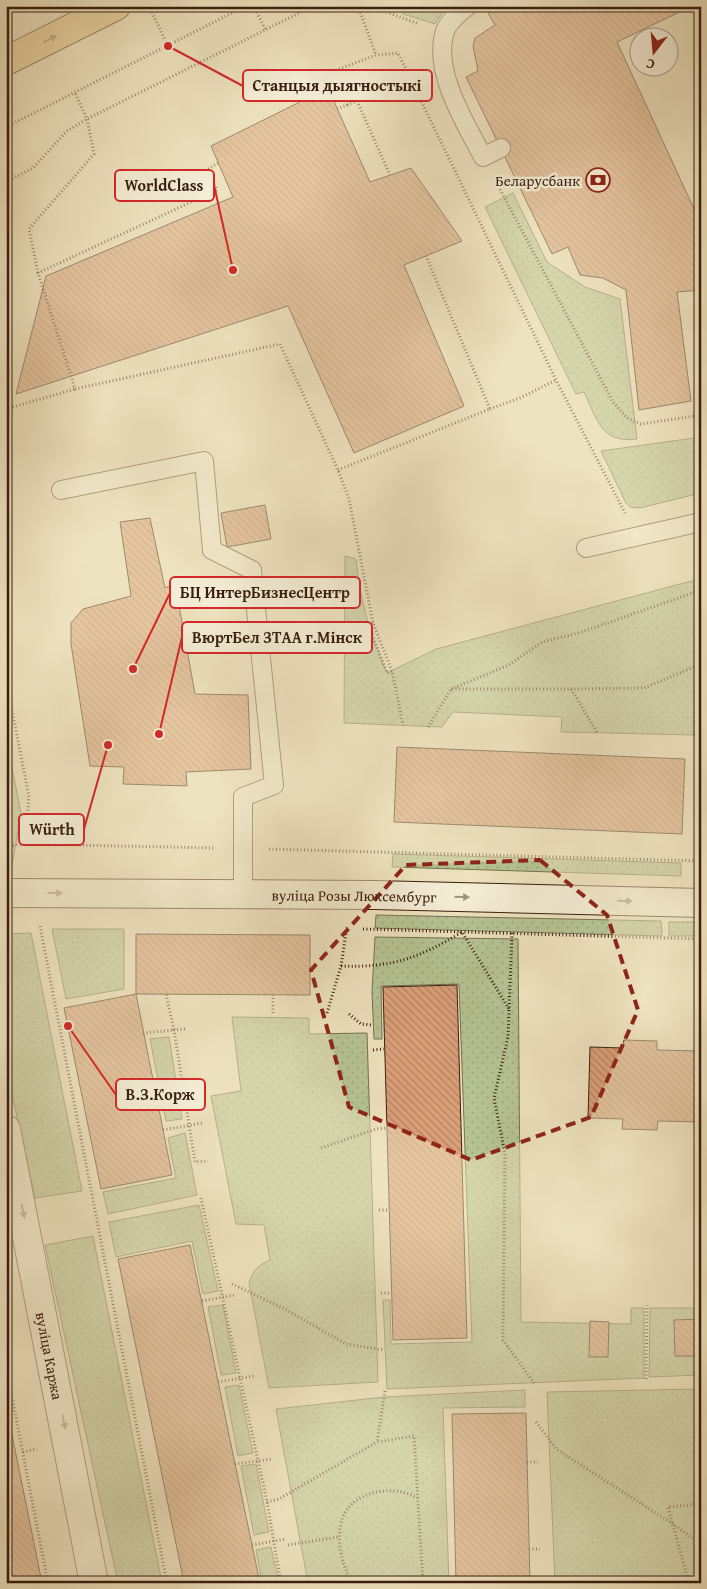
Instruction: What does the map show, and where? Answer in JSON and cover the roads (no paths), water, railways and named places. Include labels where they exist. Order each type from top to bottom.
[{"type":"main road","points":[[6,61],[116,6]]},
{"type":"street","name":"вуліца Розы Люксембург","points":[[6,893],[243,894],[701,903]]},
{"type":"street","name":"вуліца Каржа","points":[[6,1129],[94,1583]]},
{"type":"lane","points":[[468,6],[456,15],[444,34],[443,65],[455,103],[483,157],[501,148]]},
{"type":"lane","points":[[61,490],[204,461],[212,550],[252,570],[274,785],[243,797],[243,894]]},
{"type":"lane","points":[[586,548],[701,522]]},
{"type":"place","name":"Станцыя дыягностыкі","points":[[168,46]]},
{"type":"place","name":"Беларусбанк","points":[[598,180]]},
{"type":"place","name":"WorldClass","points":[[233,270]]},
{"type":"place","name":"БЦ ИнтерБизнесЦентр","points":[[133,669]]},
{"type":"place","name":"ВюртБел ЗТАА г.Мінск","points":[[159,734]]},
{"type":"place","name":"Würth","points":[[108,745]]},
{"type":"place","name":"В.З.Корж","points":[[68,1026]]}]
